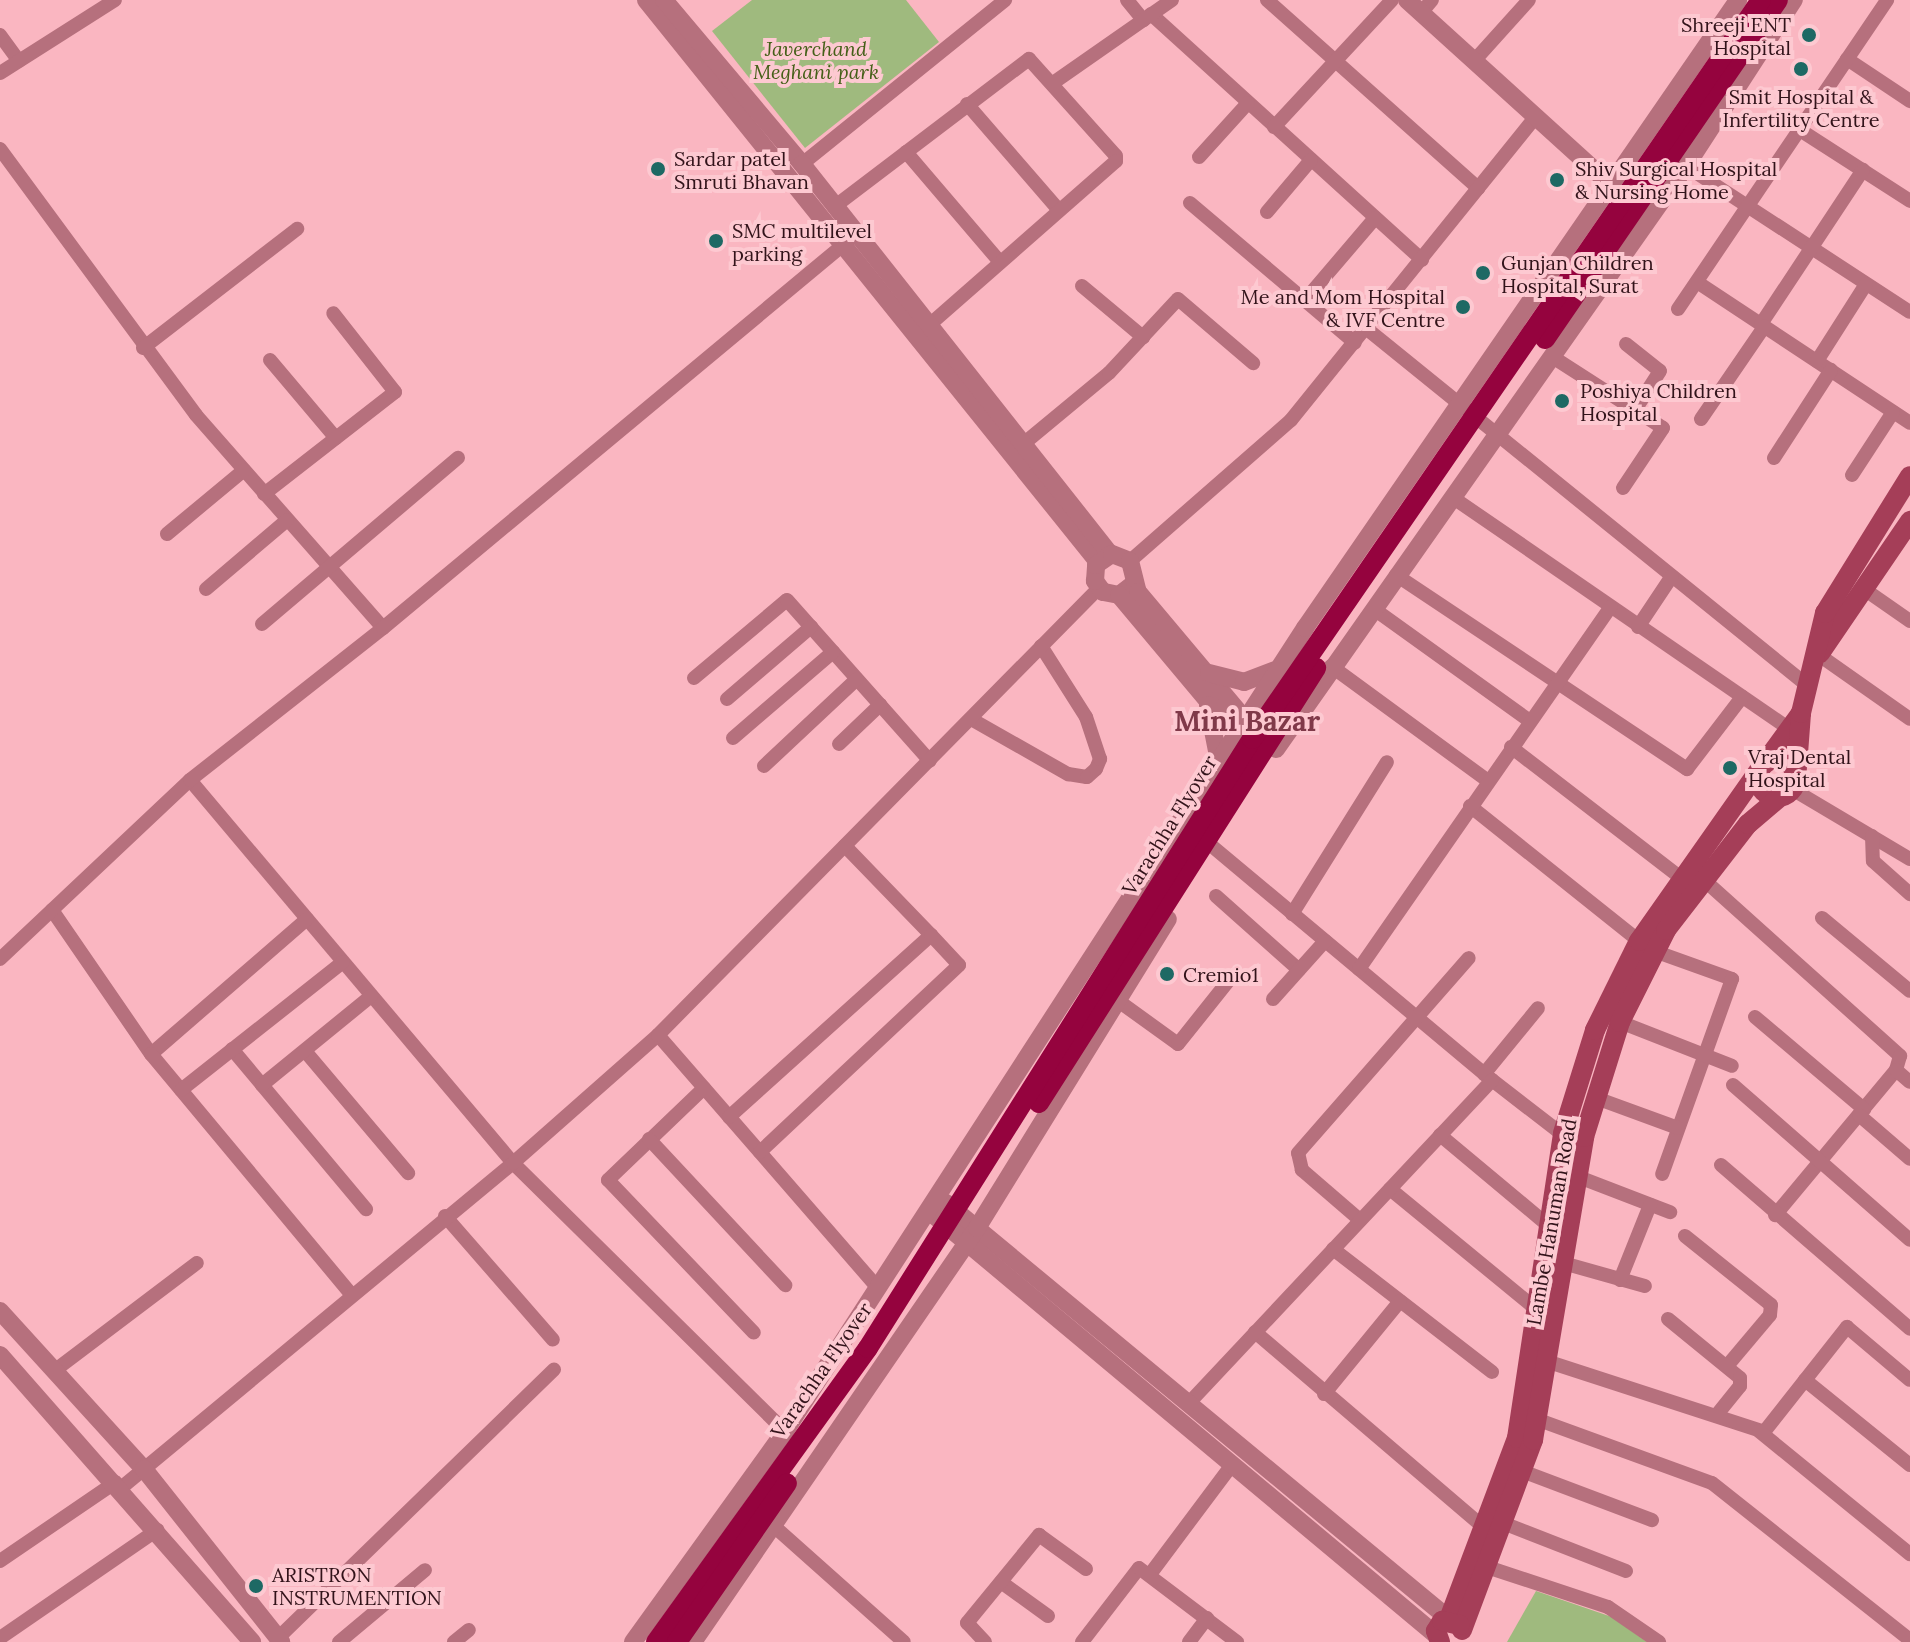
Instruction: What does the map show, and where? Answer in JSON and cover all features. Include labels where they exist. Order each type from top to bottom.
[{"type":"main road","name":"Varachha Flyover","points":[[656,1642],[868,1348],[1252,739],[1761,0]]},
{"type":"main road","name":"Varachha Flyover","points":[[677,1642],[895,1328],[1319,664],[1778,0]]},
{"type":"main road","points":[[1789,789],[1795,721],[1816,659],[1825,613],[1839,585],[1909,478]]},
{"type":"main road","points":[[1816,659],[1910,521]]},
{"type":"main road","name":"Lambe Hanuman Road","points":[[1446,1635],[1487,1567],[1517,1438],[1549,1226],[1574,1135],[1595,1030],[1646,946],[1680,877],[1795,721]]},
{"type":"main road","points":[[1785,761],[1789,789],[1763,791],[1762,766],[1785,761]]},
{"type":"main road","name":"Lambe Hanuman Road","points":[[1446,1635],[1522,1471],[1536,1419],[1563,1263],[1576,1176],[1574,1135],[1596,1098],[1646,946],[1748,824],[1789,789]]},
{"type":"street","points":[[646,0],[840,247],[1104,558],[1130,561]]},
{"type":"street","points":[[664,0],[802,164],[1022,445],[1104,558]]},
{"type":"street","points":[[802,164],[1005,0]]},
{"type":"street","points":[[1127,0],[1248,103],[1422,260]]},
{"type":"street","points":[[1053,83],[1172,0]]},
{"type":"street","points":[[1267,0],[1478,188]]},
{"type":"street","points":[[1274,127],[1392,0]]},
{"type":"street","points":[[1474,61],[1529,0]]},
{"type":"street","points":[[633,1642],[785,1431],[1279,667],[1609,183],[1738,0]]},
{"type":"street","points":[[693,1642],[972,1235],[1213,847],[1331,666],[1686,166],[1794,0]]},
{"type":"street","points":[[1678,309],[1887,0]]},
{"type":"street","points":[[0,73],[106,2]]},
{"type":"street","points":[[1420,4],[1474,61],[1609,183]]},
{"type":"street","points":[[0,35],[19,61]]},
{"type":"street","points":[[834,207],[1029,59],[1117,157],[927,327]]},
{"type":"street","points":[[1847,59],[1910,101]]},
{"type":"street","points":[[1199,157],[1248,103]]},
{"type":"street","points":[[967,104],[1058,209]]},
{"type":"street","points":[[1240,727],[1208,702],[1126,590],[1130,561],[1291,420],[1535,118]]},
{"type":"street","points":[[1800,130],[1910,201]]},
{"type":"street","points":[[0,149],[143,348],[264,494],[383,628]]},
{"type":"street","points":[[906,152],[1000,262]]},
{"type":"street","points":[[1267,212],[1311,160]]},
{"type":"street","points":[[1686,166],[1910,312]]},
{"type":"street","points":[[1701,419],[1863,170]]},
{"type":"street","points":[[1190,203],[1355,343]]},
{"type":"street","points":[[1305,300],[1375,218]]},
{"type":"street","points":[[143,348],[297,229]]},
{"type":"street","points":[[0,959],[190,780],[383,628],[856,234]]},
{"type":"street","points":[[1697,282],[1910,423]]},
{"type":"street","points":[[1817,361],[1866,284]]},
{"type":"street","points":[[1082,286],[1143,337]]},
{"type":"street","points":[[1022,445],[1109,373],[1181,298],[1253,363]]},
{"type":"street","points":[[264,494],[395,390],[333,313]]},
{"type":"street","points":[[1367,329],[1808,686]]},
{"type":"street","points":[[1626,344],[1660,371],[1635,410]]},
{"type":"street","points":[[1551,356],[1664,432],[1623,488]]},
{"type":"street","points":[[270,360],[336,438]]},
{"type":"street","points":[[1774,458],[1831,370]]},
{"type":"street","points":[[1852,475],[1893,412]]},
{"type":"street","points":[[262,624],[458,458]]},
{"type":"street","points":[[167,534],[244,470]]},
{"type":"street","points":[[1452,497],[1742,697],[1795,721]]},
{"type":"street","points":[[206,589],[287,520]]},
{"type":"street","points":[[1099,588],[1094,575],[1104,558]]},
{"type":"street","points":[[1396,575],[1687,769],[1742,697]]},
{"type":"street","points":[[1638,627],[1672,576]]},
{"type":"street","points":[[0,1561],[144,1469],[445,1216],[513,1163],[658,1035],[1099,588],[1126,590],[1203,670],[1240,727],[1269,759]]},
{"type":"street","points":[[1864,589],[1910,621]]},
{"type":"street","points":[[694,678],[784,600],[930,761]]},
{"type":"street","points":[[1359,969],[1611,607]]},
{"type":"street","points":[[1374,609],[1530,721]]},
{"type":"street","points":[[727,699],[811,627]]},
{"type":"street","points":[[971,719],[1068,774],[1087,777],[1096,769],[1100,759],[1086,717],[1041,646]]},
{"type":"street","points":[[733,738],[833,652]]},
{"type":"street","points":[[1816,659],[1910,719]]},
{"type":"street","points":[[1331,666],[1488,781]]},
{"type":"street","points":[[1203,670],[1244,682],[1279,667]]},
{"type":"street","points":[[764,766],[857,679]]},
{"type":"street","points":[[1208,702],[1219,761]]},
{"type":"street","points":[[839,744],[880,705]]},
{"type":"street","points":[[1511,747],[1680,877]]},
{"type":"street","points":[[1292,914],[1387,762]]},
{"type":"street","points":[[190,780],[513,1163],[785,1431]]},
{"type":"street","points":[[1789,789],[1910,859]]},
{"type":"street","points":[[1470,806],[1646,946],[1732,979],[1662,1174]]},
{"type":"street","points":[[1872,836],[1873,861],[1910,894]]},
{"type":"street","points":[[760,1152],[959,965],[845,846]]},
{"type":"street","points":[[1213,847],[1488,1077],[1574,1135]]},
{"type":"street","points":[[1703,879],[1900,1056],[1896,1070],[1775,1215]]},
{"type":"street","points":[[1216,896],[1299,970]]},
{"type":"street","points":[[52,910],[151,1054],[352,1295]]},
{"type":"street","points":[[1822,918],[1910,991]]},
{"type":"street","points":[[151,1054],[307,919]]},
{"type":"street","points":[[729,1117],[931,935]]},
{"type":"street","points":[[1273,999],[1325,941]]},
{"type":"street","points":[[1360,1220],[1302,1170],[1298,1153],[1469,958]]},
{"type":"street","points":[[181,1090],[343,962]]},
{"type":"street","points":[[1117,1000],[1178,1044],[1229,980]]},
{"type":"street","points":[[262,1085],[371,996]]},
{"type":"street","points":[[1189,1403],[1440,1135],[1488,1077],[1538,1008]]},
{"type":"street","points":[[1755,1017],[1910,1159]]},
{"type":"street","points":[[1620,1022],[1732,1066]]},
{"type":"street","points":[[658,1035],[877,1287]]},
{"type":"street","points":[[232,1049],[366,1209]]},
{"type":"street","points":[[305,1051],[408,1173]]},
{"type":"street","points":[[1896,1070],[1910,1082]]},
{"type":"street","points":[[1733,1085],[1910,1240]]},
{"type":"street","points":[[704,1088],[608,1180],[754,1333]]},
{"type":"street","points":[[1596,1098],[1678,1128]]},
{"type":"street","points":[[1440,1135],[1549,1226]]},
{"type":"street","points":[[649,1139],[785,1285]]},
{"type":"street","points":[[1721,1165],[1910,1329]]},
{"type":"street","points":[[1576,1176],[1670,1212]]},
{"type":"street","points":[[1390,1189],[1535,1308]]},
{"type":"street","points":[[933,1204],[1189,1403],[1446,1635]]},
{"type":"street","points":[[1620,1280],[1650,1205]]},
{"type":"street","points":[[445,1216],[553,1340]]},
{"type":"street","points":[[972,1235],[1231,1466],[1446,1635]]},
{"type":"street","points":[[1685,1236],[1771,1305],[1770,1315],[1727,1366]]},
{"type":"street","points":[[1333,1249],[1492,1372]]},
{"type":"street","points":[[54,1371],[197,1263]]},
{"type":"street","points":[[1563,1263],[1645,1286]]},
{"type":"street","points":[[1324,1394],[1400,1301]]},
{"type":"street","points":[[0,1311],[144,1469],[280,1640],[554,1370]]},
{"type":"street","points":[[1668,1319],[1727,1366],[1741,1382],[1716,1416]]},
{"type":"street","points":[[1546,1361],[1764,1432],[1847,1327],[1910,1380]]},
{"type":"street","points":[[1255,1332],[1324,1394],[1495,1530],[1626,1571]]},
{"type":"street","points":[[0,1355],[118,1485],[252,1642]]},
{"type":"street","points":[[1805,1380],[1910,1465]]},
{"type":"street","points":[[1536,1419],[1712,1483],[1910,1640]]},
{"type":"street","points":[[1759,1431],[1910,1554]]},
{"type":"street","points":[[1151,1573],[1231,1466]]},
{"type":"street","points":[[1522,1471],[1652,1520]]},
{"type":"street","points":[[736,1497],[773,1524],[904,1642]]},
{"type":"street","points":[[0,1638],[157,1530]]},
{"type":"street","points":[[981,1641],[967,1623],[1039,1535],[1086,1569]]},
{"type":"street","points":[[1487,1567],[1608,1607],[1659,1642]]},
{"type":"street","points":[[339,1642],[425,1570]]},
{"type":"street","points":[[1082,1642],[1136,1571],[1151,1573],[1237,1642]]},
{"type":"street","points":[[1001,1582],[1048,1616]]},
{"type":"street","points":[[1189,1642],[1207,1618]]},
{"type":"street","points":[[454,1642],[469,1630]]},
{"type":"green space","name":"Javerchand Meghani park","points":[[752,0],[906,0],[939,42],[805,148],[712,31]]},
{"type":"green space","points":[[1536,1591],[1612,1617],[1647,1642],[1507,1642]]},
{"type":"place","name":"Shreeji ENT Hospital","points":[[1809,35]]},
{"type":"place","name":"Smit Hospital & Infertility Centre","points":[[1801,69]]},
{"type":"place","name":"Sardar patel Smruti Bhavan","points":[[658,169]]},
{"type":"place","name":"Shiv Surgical Hospital & Nursing Home","points":[[1557,180]]},
{"type":"place","name":"SMC multilevel parking","points":[[716,241]]},
{"type":"place","name":"Gunjan Children Hospital, Surat","points":[[1483,273]]},
{"type":"place","name":"Me and Mom Hospital & IVF Centre","points":[[1463,307]]},
{"type":"place","name":"Poshiya Children Hospital","points":[[1562,401]]},
{"type":"place","name":"Vraj Dental Hospital","points":[[1730,768]]},
{"type":"place","name":"Cremio1","points":[[1167,974]]},
{"type":"place","name":"ARISTRON INSTRUMENTION","points":[[256,1586]]},
{"type":"district","name":"Mini Bazar","points":[[1247,721]]}]
